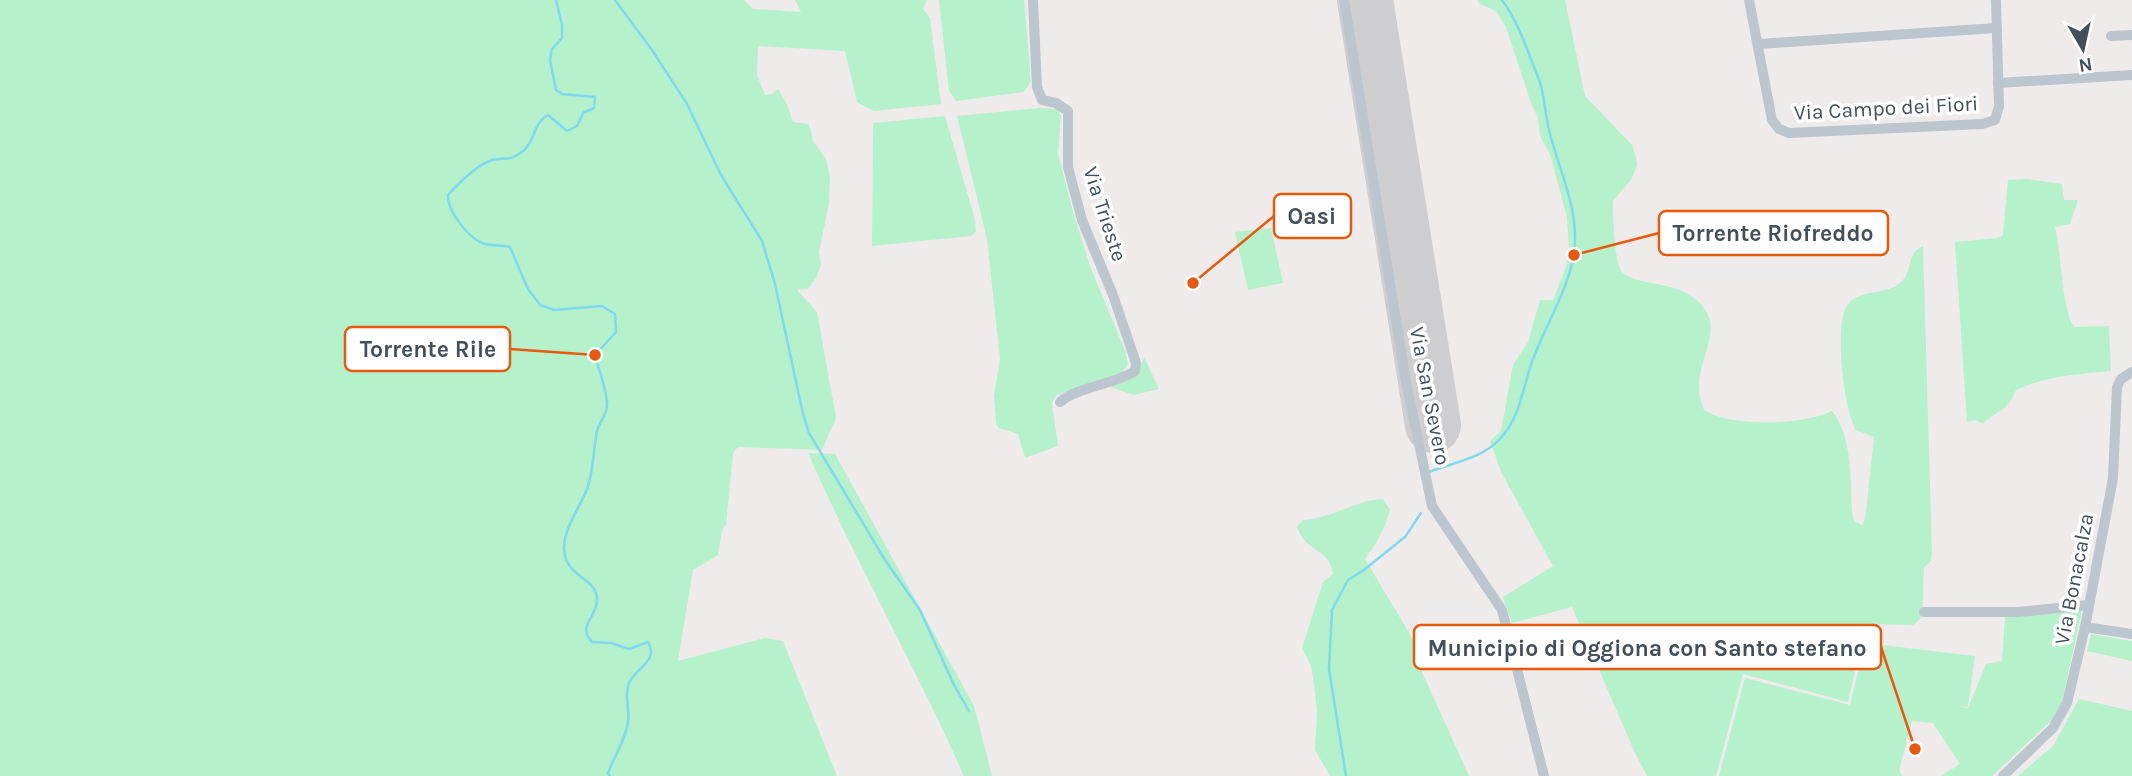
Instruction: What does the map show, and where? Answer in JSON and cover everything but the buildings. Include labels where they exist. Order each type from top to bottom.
[{"type":"street","name":"Via Trieste","points":[[1033,0],[1037,87],[1042,100],[1056,103],[1068,111],[1068,167],[1082,220],[1113,295],[1136,363],[1135,370],[1125,377],[1070,395],[1060,402]]},
{"type":"street","name":"Via San Severo","points":[[1344,0],[1406,382],[1432,506],[1502,610],[1544,776]]},
{"type":"street","points":[[1749,0],[1759,44],[1996,28]]},
{"type":"street","points":[[1996,0],[1998,83],[2132,75]]},
{"type":"street","points":[[2111,36],[2132,35]]},
{"type":"street","name":"Via Campo dei Fiori","points":[[1759,44],[1772,120],[1779,129],[1789,133],[1982,124],[1994,120],[1999,106],[1998,83]]},
{"type":"street","name":"Via Bonacalza","points":[[2003,776],[2059,721],[2067,703],[2085,627],[2113,478],[2117,387],[2121,379],[2132,372]]},
{"type":"street","points":[[1924,612],[2018,612],[2089,605]]},
{"type":"street","points":[[2085,627],[2132,634]]},
{"type":"green space","points":[[0,0],[744,0],[753,9],[801,12],[795,0],[927,0],[923,9],[930,18],[941,104],[874,111],[857,102],[845,51],[758,46],[757,75],[765,95],[778,89],[793,122],[809,124],[813,141],[826,159],[830,176],[829,203],[819,252],[821,265],[808,289],[797,290],[817,312],[836,418],[822,450],[738,447],[733,453],[726,525],[722,530],[718,555],[693,570],[678,661],[765,638],[783,641],[837,776],[0,776]]},
{"type":"green space","points":[[939,0],[1024,0],[1031,81],[1024,92],[956,101],[949,91]]},
{"type":"green space","points":[[1477,0],[1565,0],[1585,96],[1632,145],[1636,157],[1637,165],[1631,180],[1613,201],[1615,247],[1621,270],[1636,280],[1685,293],[1697,300],[1706,311],[1711,328],[1699,387],[1704,410],[1716,416],[1749,422],[1786,422],[1832,411],[1839,422],[1847,446],[1852,513],[1855,522],[1863,525],[1874,437],[1856,430],[1848,405],[1841,347],[1844,314],[1853,299],[1889,289],[1902,281],[1914,253],[1923,246],[1932,554],[1931,561],[1924,568],[1922,617],[1913,625],[1865,624],[1848,702],[1743,674],[1716,776],[1647,776],[1572,607],[1512,623],[1503,597],[1553,566],[1501,472],[1490,441],[1501,431],[1513,365],[1528,342],[1540,300],[1553,300],[1566,267],[1569,250],[1567,217],[1550,154],[1540,136],[1538,118],[1506,27],[1496,11]]},
{"type":"green space","points":[[1040,108],[1059,109],[1061,116],[1058,153],[1073,212],[1090,266],[1126,353],[1128,365],[1122,372],[1057,395],[1052,403],[1058,446],[1025,458],[1018,434],[999,428],[996,424],[994,396],[1000,358],[987,239],[957,116]]},
{"type":"green space","points":[[945,116],[975,220],[976,232],[971,236],[872,246],[873,123]]},
{"type":"green space","points":[[2027,179],[2062,184],[2064,200],[2078,200],[2070,224],[2055,227],[2067,310],[2075,327],[2109,326],[2111,371],[2062,376],[2027,385],[2016,390],[2006,407],[1983,424],[1976,420],[1967,422],[1955,242],[1998,238],[2003,235],[2008,180]]},
{"type":"green space","points":[[1271,228],[1283,283],[1248,290],[1235,232]]},
{"type":"green space","points":[[1144,357],[1159,389],[1134,395],[1110,387],[1132,377]]},
{"type":"green space","points":[[808,453],[835,454],[974,706],[992,776],[964,776]]},
{"type":"green space","points":[[1383,499],[1390,510],[1380,536],[1365,559],[1414,641],[1417,661],[1469,776],[1330,776],[1315,750],[1317,711],[1314,685],[1311,666],[1302,648],[1323,582],[1333,574],[1328,559],[1306,542],[1297,527],[1303,520],[1325,516],[1363,502]]},
{"type":"green space","points":[[2082,610],[2062,702],[2053,719],[1992,776],[1941,776],[1960,764],[1933,723],[1912,721],[1899,770],[1902,776],[1719,776],[1745,678],[1850,705],[1865,643],[1975,656],[1968,707],[1955,705],[1968,708],[1986,664],[2002,661],[2005,617]]},
{"type":"green space","points":[[2091,634],[2132,641],[2132,661],[2087,651]]},
{"type":"green space","points":[[2079,699],[2132,711],[2132,776],[2018,776],[2053,746]]},
{"type":"waterway","points":[[556,0],[562,25],[562,38],[552,49],[550,60],[556,90],[562,94],[595,97],[594,108],[583,113],[577,126],[567,131],[548,115],[539,123],[530,143],[523,151],[510,158],[492,160],[480,166],[448,195],[454,215],[470,235],[485,244],[510,247],[528,289],[540,305],[554,310],[602,306],[615,314],[616,332],[595,355],[606,395],[606,410],[597,431],[589,482],[569,525],[564,548],[569,566],[595,591],[596,605],[586,631],[592,642],[611,643],[629,649],[648,642],[651,649],[649,660],[629,683],[627,728],[608,773],[610,776]]},
{"type":"waterway","points":[[615,0],[687,104],[721,175],[762,241],[775,284],[809,433],[885,560],[920,610],[954,685],[969,711]]},
{"type":"waterway","points":[[1429,472],[1484,451],[1493,446],[1507,430],[1517,412],[1537,348],[1567,281],[1574,253],[1572,208],[1550,134],[1540,84],[1518,27],[1502,0]]},
{"type":"waterway","points":[[1346,776],[1329,669],[1332,610],[1348,580],[1405,537],[1421,513]]},
{"type":"runway","points":[[1365,0],[1433,425]]},
{"type":"place","name":"Torrente Riofreddo","points":[[1574,255]]},
{"type":"place","name":"Oasi","points":[[1193,283]]},
{"type":"place","name":"Torrente Rile","points":[[595,355]]},
{"type":"place","name":"Municipio di Oggiona con Santo stefano","points":[[1915,749]]}]
